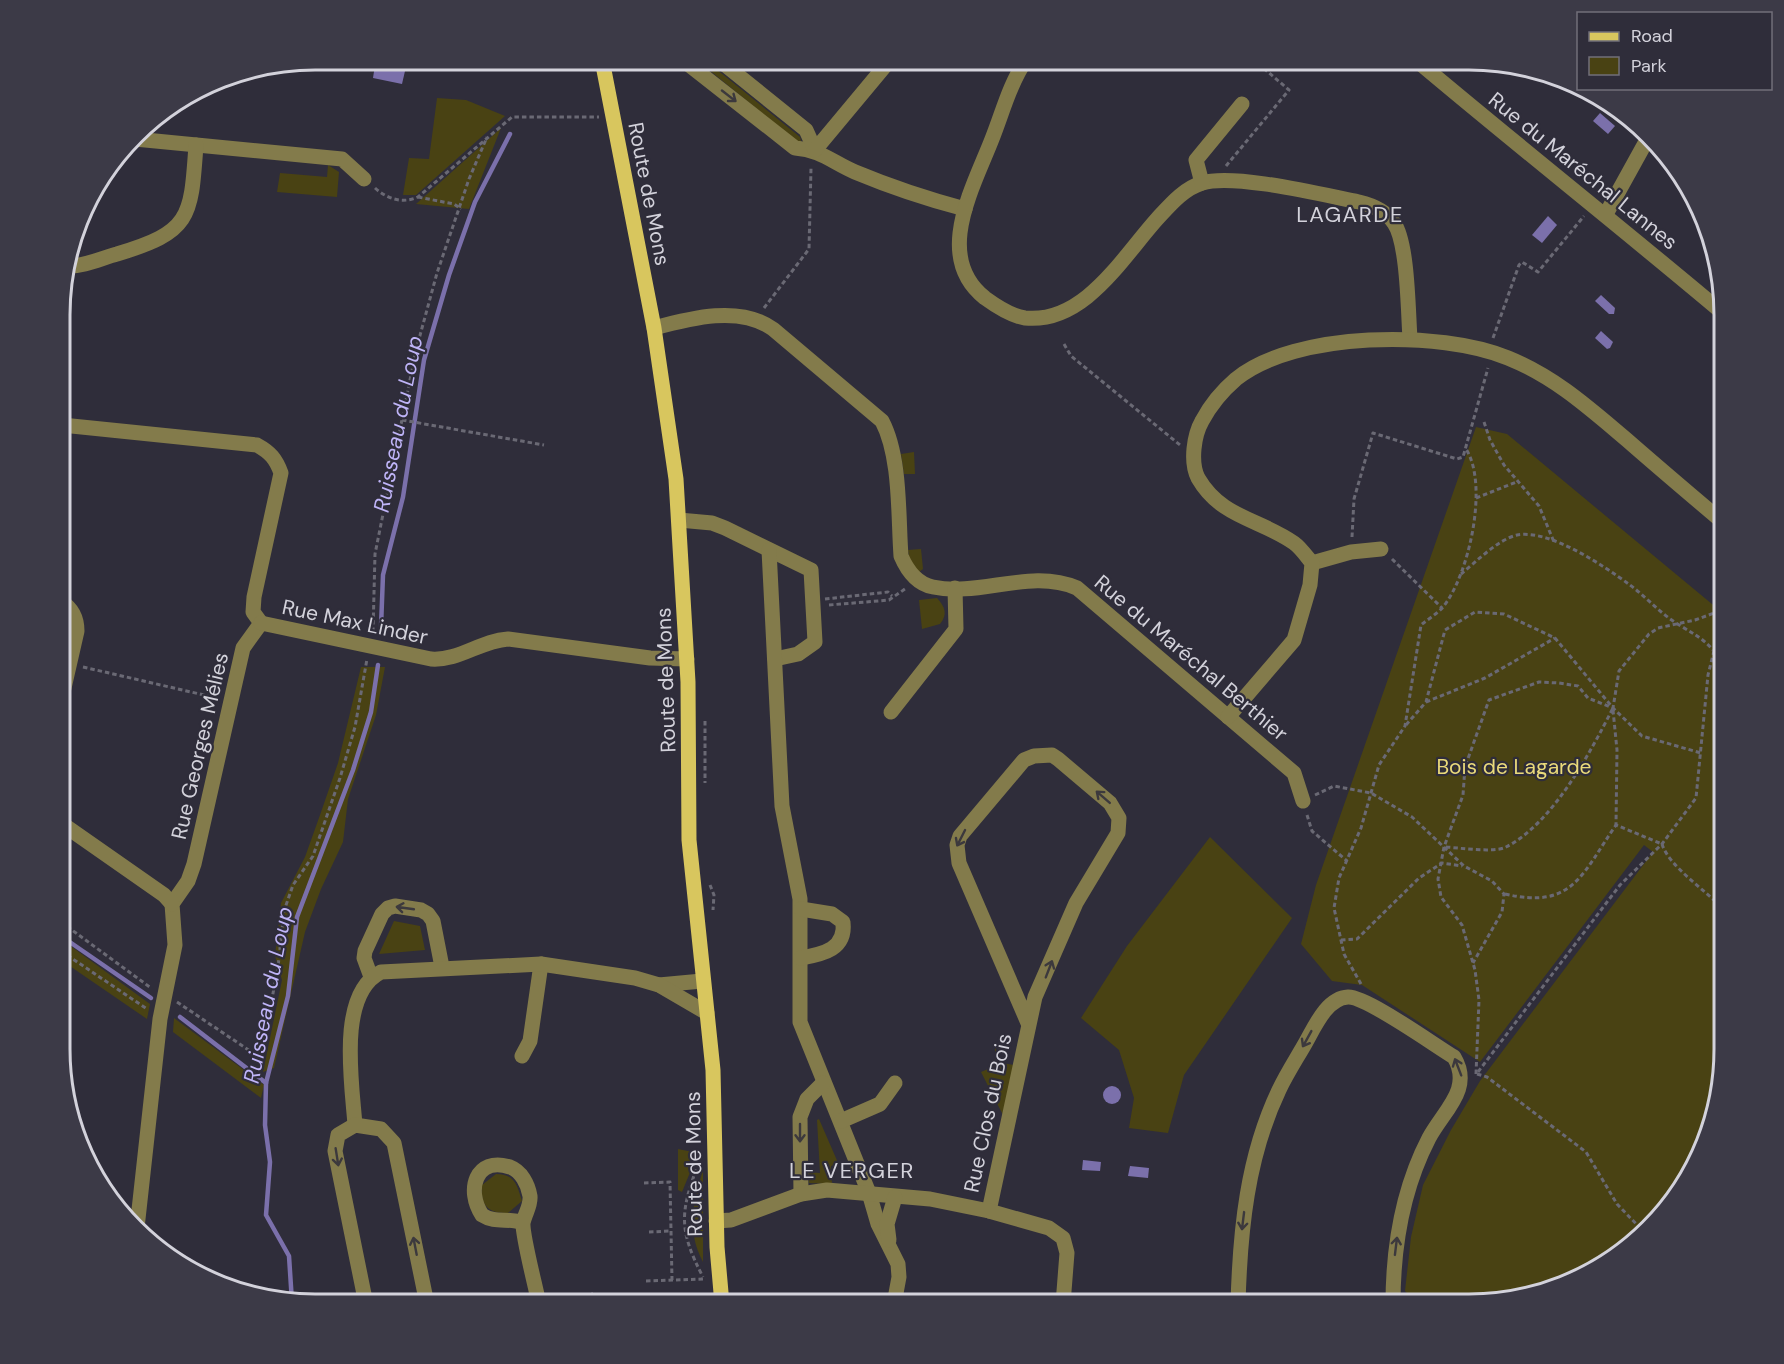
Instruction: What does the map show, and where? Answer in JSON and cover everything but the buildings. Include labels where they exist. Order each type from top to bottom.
[{"type":"main road","name":"Route de Mons","points":[[604,70],[654,328],[671,439],[679,520],[687,659],[689,840],[713,1070],[716,1221],[721,1294]]},
{"type":"street","points":[[696,70],[795,148],[815,150],[852,171],[918,196],[965,209]]},
{"type":"street","points":[[731,70],[806,130],[815,150]]},
{"type":"street","points":[[815,150],[882,70]]},
{"type":"street","points":[[1021,70],[1004,108],[965,209],[958,234],[960,258],[967,278],[980,293],[1007,312],[1022,318],[1042,318],[1063,314],[1084,302],[1175,200],[1202,183],[1225,180],[1359,202],[1372,205],[1383,212],[1395,224],[1402,247],[1410,338]]},
{"type":"street","name":"Rue du Maréchal Lannes","points":[[1428,70],[1606,214],[1713,305]]},
{"type":"street","points":[[1202,183],[1196,160],[1242,104]]},
{"type":"street","points":[[145,139],[342,159],[364,179]]},
{"type":"street","points":[[76,264],[153,243],[177,227],[188,213],[193,187],[196,145]]},
{"type":"street","points":[[1606,214],[1644,145]]},
{"type":"street","points":[[654,328],[731,315],[755,318],[773,329],[882,421],[890,436],[901,556],[907,569],[920,582]]},
{"type":"street","points":[[1228,717],[1294,640],[1310,585],[1312,563],[1294,543],[1214,501],[1197,476],[1194,455],[1198,429],[1213,402],[1238,378],[1272,359],[1310,348],[1410,338],[1455,344],[1492,353],[1549,378],[1569,391],[1714,514]]},
{"type":"street","points":[[70,426],[243,443],[267,451],[277,461],[281,473],[254,597],[253,612],[261,624]]},
{"type":"street","points":[[679,520],[712,523],[810,570],[814,642],[798,654],[775,659]]},
{"type":"street","points":[[1312,563],[1351,552],[1381,549]]},
{"type":"street","points":[[770,550],[782,806],[801,909],[798,1008],[800,1022],[869,1193],[878,1224],[889,1240]]},
{"type":"street","name":"Rue du Maréchal Berthier","points":[[920,582],[933,587],[955,588],[1048,580],[1077,588],[1294,772],[1303,801]]},
{"type":"street","points":[[891,712],[956,629],[955,588]]},
{"type":"street","points":[[70,608],[77,620],[70,648]]},
{"type":"street","name":"Rue Max Linder","points":[[261,624],[431,659],[459,656],[489,643],[508,639],[650,658],[687,659]]},
{"type":"street","name":"Rue Georges Mélies","points":[[172,904],[188,881],[194,864],[243,648],[261,624]]},
{"type":"street","name":"Rue Clos du Bois","points":[[989,1211],[1035,997],[1044,982],[1064,928],[1088,880],[1114,841],[1119,825],[1116,809],[1110,803],[1058,759],[1042,754],[1024,760],[964,831],[957,845],[959,863],[1028,1023]]},
{"type":"street","points":[[70,829],[164,895],[172,904],[175,945],[160,1019],[138,1218]]},
{"type":"street","points":[[371,977],[364,958],[365,951],[382,914],[388,908],[395,906],[421,910],[428,914],[432,921],[442,967]]},
{"type":"street","points":[[801,909],[832,914],[843,922],[844,934],[840,944],[831,950],[801,958]]},
{"type":"street","points":[[522,1056],[530,1041],[541,964]]},
{"type":"street","points":[[355,1125],[351,1027],[363,987],[371,977],[398,969],[541,964],[635,978],[660,985],[707,1013]]},
{"type":"street","points":[[660,985],[702,981]]},
{"type":"street","points":[[1238,1294],[1240,1246],[1245,1204],[1252,1166],[1272,1107],[1317,1020],[1332,1003],[1345,997],[1358,997],[1454,1057],[1469,1072],[1429,1138],[1406,1192],[1394,1258],[1393,1294]]},
{"type":"street","points":[[801,1194],[800,1117],[807,1099],[823,1083]]},
{"type":"street","points":[[841,1121],[880,1104],[895,1083]]},
{"type":"street","points":[[364,1294],[335,1151],[338,1135],[355,1125],[381,1129],[394,1143],[425,1294]]},
{"type":"street","points":[[716,1221],[731,1220],[801,1194],[828,1190],[930,1199],[989,1211],[1049,1228],[1062,1238],[1067,1253],[1064,1294]]},
{"type":"street","points":[[895,1197],[887,1224],[889,1240],[898,1264],[899,1277],[896,1294]]},
{"type":"street","points":[[523,1223],[537,1294]]},
{"type":"path","points":[[1225,180],[1226,166],[1289,90],[1266,70]]},
{"type":"path","points":[[364,179],[387,198],[411,200],[418,197],[512,117],[606,116]]},
{"type":"path","points":[[755,318],[809,249],[810,171],[815,150]]},
{"type":"path","points":[[418,197],[454,204],[461,209]]},
{"type":"path","points":[[1351,552],[1354,499],[1373,433],[1457,459],[1463,457],[1492,353],[1493,339],[1519,265],[1522,262],[1538,272],[1593,205]]},
{"type":"path","points":[[1064,344],[1071,356],[1194,455]]},
{"type":"path","points":[[402,420],[544,445]]},
{"type":"path","points":[[1484,422],[1490,440],[1504,465],[1539,506],[1554,542]]},
{"type":"path","points":[[1405,726],[1421,625],[1442,608],[1461,574],[1470,542],[1477,487],[1473,460],[1466,450]]},
{"type":"path","points":[[1475,498],[1519,481]]},
{"type":"path","points":[[1461,574],[1491,550],[1515,536],[1531,534],[1586,556],[1629,585],[1677,623],[1703,638],[1713,650]]},
{"type":"path","points":[[1381,549],[1442,608]]},
{"type":"path","points":[[831,605],[889,600],[892,596],[920,582]]},
{"type":"path","points":[[822,602],[825,599],[888,592],[892,596]]},
{"type":"path","points":[[1358,997],[1361,982],[1344,954],[1334,908],[1339,878],[1361,828],[1379,765],[1405,726],[1426,702],[1445,630],[1475,612],[1504,614],[1555,638],[1613,708],[1642,736],[1701,753]]},
{"type":"path","points":[[1347,861],[1312,831],[1303,801],[1334,786],[1371,792],[1412,817],[1464,866],[1492,881],[1504,894],[1531,900],[1563,892],[1574,885],[1616,825],[1618,760],[1613,708],[1619,671],[1649,634],[1677,623],[1695,621],[1714,613]]},
{"type":"path","points":[[1426,702],[1485,678],[1555,638]]},
{"type":"path","points":[[1469,1072],[1620,885],[1662,844],[1696,798],[1714,647]]},
{"type":"path","points":[[70,665],[230,701]]},
{"type":"path","points":[[1469,1072],[1479,1000],[1473,963],[1462,925],[1442,897],[1438,879],[1444,847],[1463,795],[1465,767],[1489,700],[1539,682],[1559,683],[1578,686],[1588,698],[1613,708]]},
{"type":"path","points":[[1444,847],[1504,848],[1536,824],[1585,763],[1613,708]]},
{"type":"path","points":[[1616,825],[1662,844],[1666,856],[1673,865],[1691,877],[1714,900]]},
{"type":"path","points":[[1341,940],[1357,939],[1419,878],[1442,863],[1464,866]]},
{"type":"path","points":[[1473,963],[1502,912],[1504,894]]},
{"type":"path","points":[[70,929],[164,997]]},
{"type":"path","points":[[70,957],[160,1019]]},
{"type":"path","points":[[1469,1072],[1487,1077],[1586,1152],[1617,1204],[1638,1226]]},
{"type":"path","points":[[646,1281],[704,1279],[687,1245],[683,1219],[689,1186],[701,1156],[715,1149]]},
{"type":"path","points":[[644,1183],[670,1182],[672,1280]]},
{"type":"path","points":[[649,1232],[671,1231]]},
{"type":"green space","points":[[709,70],[717,70],[800,137],[801,141],[796,141]]},
{"type":"green space","points":[[437,98],[466,100],[505,116],[416,195],[403,195],[409,158],[429,159]]},
{"type":"green space","points":[[501,128],[469,209],[416,204]]},
{"type":"green space","points":[[328,165],[339,172],[337,197],[277,192],[280,173],[327,177]]},
{"type":"green space","name":"Bois de Lagarde","points":[[1476,427],[1507,434],[1714,606],[1713,1065],[1709,1097],[1695,1143],[1672,1185],[1642,1222],[1618,1243],[1591,1261],[1548,1281],[1517,1289],[1485,1293],[1408,1294],[1405,1291],[1411,1237],[1423,1185],[1451,1130],[1480,1081],[1653,852],[1644,845],[1480,1062],[1362,985],[1332,981],[1301,944],[1316,885]]},
{"type":"green space","points":[[914,452],[915,474],[904,474],[901,454]]},
{"type":"green space","points":[[921,549],[923,569],[919,572],[910,564],[908,550]]},
{"type":"green space","points":[[937,598],[942,604],[944,617],[940,624],[922,629],[919,600]]},
{"type":"green space","points":[[361,667],[385,667],[376,715],[348,799],[343,842],[321,889],[305,932],[274,1068],[263,1072],[282,980],[275,956],[281,903],[305,857],[338,763]]},
{"type":"green space","points":[[1210,837],[1292,918],[1184,1075],[1168,1133],[1129,1128],[1134,1098],[1119,1050],[1081,1018],[1127,946]]},
{"type":"green space","points":[[394,921],[420,926],[425,950],[379,954]]},
{"type":"green space","points":[[70,946],[150,1004],[147,1019],[70,966]]},
{"type":"green space","points":[[174,1018],[264,1085],[261,1098],[173,1032]]},
{"type":"green space","points":[[995,1047],[1002,1063],[1014,1065],[1004,1117],[981,1072],[995,1066]]},
{"type":"green space","points":[[819,1119],[839,1165],[831,1166],[832,1184],[809,1183],[808,1172],[820,1173],[817,1120]]},
{"type":"green space","points":[[678,1149],[698,1153],[682,1192],[678,1190]]},
{"type":"green space","points":[[703,1170],[703,1262],[694,1239],[693,1216]]},
{"type":"green space","points":[[496,1174],[511,1178],[517,1185],[522,1201],[508,1213],[490,1210],[482,1198],[482,1185]]},
{"type":"shaded area","points":[[374,70],[405,71],[402,84],[373,78]]},
{"type":"shaded area","points":[[1600,113],[1615,126],[1608,134],[1593,121]]},
{"type":"shaded area","points":[[1548,216],[1557,225],[1542,243],[1532,235]]},
{"type":"shaded area","points":[[1601,295],[1615,308],[1614,314],[1609,314],[1595,301]]},
{"type":"shaded area","points":[[1601,331],[1613,342],[1610,348],[1607,349],[1595,338]]},
{"type":"shaded area","points":[[1112,1086],[1118,1089],[1121,1095],[1118,1101],[1112,1104],[1106,1101],[1103,1095],[1106,1089]]},
{"type":"shaded area","points":[[1083,1160],[1101,1162],[1100,1171],[1082,1170]]},
{"type":"shaded area","points":[[1130,1166],[1149,1168],[1148,1178],[1128,1176]]},
{"type":"waterway","name":"Ruisseau du Loup","points":[[381,627],[383,575],[403,497],[424,360],[449,275],[475,202],[510,134]]},
{"type":"waterway","name":"Ruisseau du Loup","points":[[291,1292],[289,1256],[266,1215],[270,1162],[265,1125],[266,1083],[288,996],[297,917],[353,770],[371,712],[378,665]]},
{"type":"waterway","points":[[70,942],[151,998]]},
{"type":"waterway","points":[[180,1017],[266,1083]]},
{"type":"district","name":"LAGARDE","points":[[1350,214]]},
{"type":"district","name":"LE VERGER","points":[[852,1170]]}]
